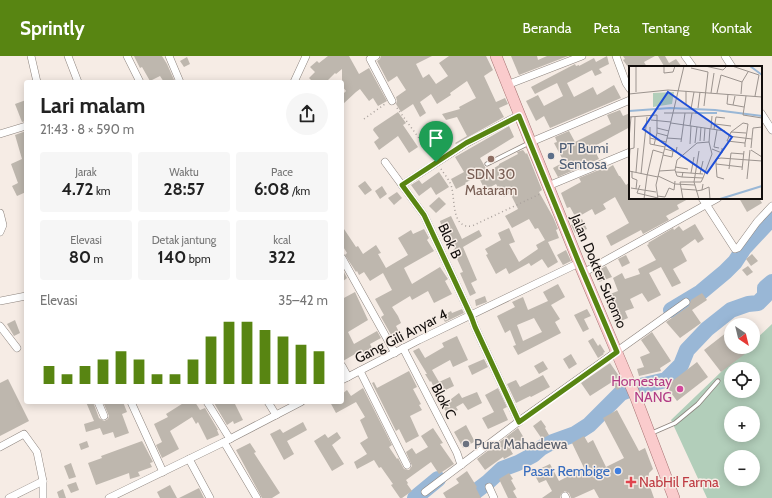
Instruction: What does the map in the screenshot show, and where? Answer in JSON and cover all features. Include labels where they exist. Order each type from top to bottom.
[{"type":"main road","name":"Jalan Dokter Sutomo","points":[[496,56],[581,268],[616,348],[674,498]]},
{"type":"street","points":[[31,56],[37,80]]},
{"type":"street","points":[[68,56],[77,80]]},
{"type":"street","points":[[127,56],[139,80]]},
{"type":"street","points":[[169,56],[179,80]]},
{"type":"street","points":[[295,80],[307,56]]},
{"type":"street","points":[[376,56],[370,59],[392,102]]},
{"type":"street","points":[[507,85],[582,56]]},
{"type":"street","points":[[616,56],[629,88]]},
{"type":"street","points":[[685,56],[692,66]]},
{"type":"street","points":[[725,56],[730,66]]},
{"type":"street","points":[[531,142],[629,100]]},
{"type":"street","points":[[762,115],[772,130]]},
{"type":"street","points":[[402,185],[466,143],[519,116]]},
{"type":"street","points":[[0,134],[24,127]]},
{"type":"street","points":[[549,188],[629,152]]},
{"type":"street","name":"Blok B","points":[[385,162],[424,215],[519,422]]},
{"type":"street","points":[[703,199],[733,247],[737,249],[757,222],[772,206]]},
{"type":"street","name":"Gang Gili Anyar 4","points":[[345,378],[403,348],[471,316],[581,268],[716,199]]},
{"type":"street","points":[[0,213],[3,225],[0,232]]},
{"type":"street","points":[[344,262],[395,353]]},
{"type":"street","points":[[0,301],[24,296]]},
{"type":"street","points":[[426,492],[616,348],[686,302]]},
{"type":"street","points":[[0,326],[17,348]]},
{"type":"street","name":"Blok C","points":[[403,348],[457,453],[461,465]]},
{"type":"street","points":[[360,371],[407,465]]},
{"type":"street","points":[[99,404],[104,416]]},
{"type":"street","points":[[132,404],[163,472]]},
{"type":"street","points":[[208,404],[257,498]]},
{"type":"street","points":[[269,404],[276,415]]},
{"type":"street","points":[[109,498],[227,441],[296,404]]},
{"type":"street","points":[[0,447],[24,434],[37,452],[42,481],[43,498]]},
{"type":"street","points":[[189,459],[210,498]]},
{"type":"street","points":[[9,498],[42,481]]},
{"type":"street","points":[[489,487],[494,498]]},
{"type":"lane","points":[[487,164],[531,142]]},
{"type":"lane","points":[[650,435],[674,423],[698,404],[718,381]]},
{"type":"path","points":[[364,119],[388,103],[392,102],[436,162],[452,187],[456,214],[461,223],[466,227],[472,226],[549,188]]},
{"type":"green space","points":[[772,324],[772,498],[707,498],[671,420],[724,369],[724,398],[760,398],[760,362],[731,362],[740,354],[760,354],[760,335]]},
{"type":"building","points":[[134,56],[162,56],[174,80],[163,80],[160,76],[149,80],[142,67],[140,68]]},
{"type":"building","points":[[328,56],[349,56],[359,74],[369,68],[387,101],[378,106],[373,98],[369,101],[360,89],[344,103],[344,93],[346,91],[344,88],[344,80],[342,80],[342,69],[328,80],[311,80],[309,78],[315,72],[310,67],[317,61],[319,63]]},
{"type":"building","points":[[381,56],[432,56],[416,64],[423,78],[429,74],[436,84],[448,76],[439,63],[449,56],[486,56],[493,70],[484,76],[496,102],[505,98],[508,104],[499,108],[504,117],[456,144],[455,143],[467,136],[457,117],[446,120],[442,114],[460,109],[459,107],[476,98],[467,81],[450,93],[451,95],[437,104],[431,94],[420,102],[426,113],[420,117],[413,104],[401,112],[396,104],[396,97],[406,90],[397,76],[388,82],[377,61]]},
{"type":"building","points":[[511,56],[537,56],[538,60],[547,56],[568,56],[519,75]]},
{"type":"building","points":[[607,56],[609,64],[599,69],[602,73],[595,76],[592,70],[567,83],[574,97],[593,87],[597,95],[614,85],[621,98],[550,128],[544,116],[536,121],[526,101],[538,95],[544,106],[563,96],[557,83],[535,94],[531,87],[575,64],[576,66],[579,66],[594,58],[596,62]]},
{"type":"building","points":[[623,56],[655,56],[644,62],[646,66],[628,67],[623,60],[625,59]]},
{"type":"building","points":[[658,56],[665,56],[669,63],[676,59],[681,66],[664,66]]},
{"type":"building","points":[[187,57],[190,64],[184,67],[180,61]]},
{"type":"building","points":[[24,101],[24,122],[22,122],[15,104]]},
{"type":"building","points":[[620,110],[623,116],[629,113],[629,128],[593,147],[599,159],[558,177],[553,168],[564,162],[554,143],[557,142],[555,137],[569,131],[575,142],[611,124],[607,115]]},
{"type":"building","points":[[398,112],[406,123],[403,125],[418,147],[409,153],[398,136],[379,150],[374,142],[379,138],[373,130],[374,128]]},
{"type":"building","points":[[509,126],[514,137],[480,158],[488,172],[499,164],[518,154],[517,152],[523,150],[526,154],[527,153],[542,190],[539,192],[558,229],[556,230],[559,238],[548,242],[558,262],[548,268],[542,259],[531,266],[529,263],[509,274],[506,268],[496,274],[486,255],[488,254],[485,249],[501,240],[498,233],[509,228],[515,242],[509,244],[519,262],[538,249],[536,245],[545,240],[538,228],[535,229],[529,219],[512,228],[505,216],[518,209],[510,193],[504,197],[496,184],[485,190],[478,176],[456,189],[451,179],[464,172],[455,157]]},
{"type":"building","points":[[24,132],[24,193],[17,196],[12,186],[18,183],[11,164],[22,159],[15,135]]},
{"type":"building","points":[[613,165],[626,185],[629,183],[629,199],[688,199],[677,205],[679,209],[666,216],[669,220],[643,234],[641,230],[611,246],[606,236],[629,223],[615,197],[603,204],[606,209],[595,215],[592,209],[576,218],[570,207],[567,208],[561,193],[581,182],[579,178],[604,168],[605,170]]},
{"type":"building","points":[[439,172],[449,187],[436,195],[431,187],[419,196],[411,185],[419,180],[422,184]]},
{"type":"building","points":[[365,181],[372,190],[365,195],[358,186]]},
{"type":"building","points":[[382,186],[387,194],[380,199],[375,191]]},
{"type":"building","points":[[397,192],[402,198],[394,205],[388,198]]},
{"type":"building","points":[[439,197],[446,204],[436,213],[429,206]]},
{"type":"building","points":[[740,199],[760,199],[762,203],[747,212]]},
{"type":"building","points":[[451,216],[462,239],[479,230],[482,236],[463,247],[477,280],[471,283],[476,293],[470,296],[460,273],[463,272],[453,250],[455,249],[446,230],[443,231],[440,221]]},
{"type":"building","points":[[582,219],[587,229],[575,233],[571,225]]},
{"type":"building","points":[[695,224],[704,239],[698,243],[695,239],[681,249],[687,261],[673,269],[681,283],[672,287],[661,267],[649,273],[661,295],[648,302],[642,293],[630,299],[634,308],[625,311],[628,318],[616,323],[605,296],[618,291],[613,278],[622,273],[625,279],[640,274],[638,269],[656,260],[647,245],[649,244],[648,243],[673,228],[674,230],[679,226],[683,231]]},
{"type":"building","points":[[344,229],[356,247],[358,246],[363,254],[376,245],[381,253],[378,254],[386,268],[408,255],[398,238],[411,230],[413,234],[424,229],[429,238],[427,240],[434,251],[404,268],[412,284],[440,267],[448,279],[445,281],[452,294],[434,303],[428,291],[412,300],[410,296],[392,307],[401,323],[396,326],[401,336],[394,340],[381,317],[384,315],[375,299],[392,290],[383,273],[370,281],[364,272],[359,275],[345,255],[347,253],[344,248]]},
{"type":"building","points":[[566,250],[571,261],[563,265],[557,255]]},
{"type":"building","points":[[752,254],[758,261],[751,266],[746,259]]},
{"type":"building","points":[[626,255],[630,263],[622,267],[618,259]]},
{"type":"building","points":[[606,266],[612,277],[599,282],[595,272]]},
{"type":"building","points":[[748,266],[753,272],[747,276],[742,270]]},
{"type":"building","points":[[344,272],[347,278],[344,280]]},
{"type":"building","points":[[558,284],[565,297],[551,305],[560,319],[555,322],[561,333],[518,355],[513,346],[516,345],[510,330],[505,333],[497,316],[515,307],[512,302],[523,297],[528,310],[548,301],[543,292]],"holes":[[[534,318],[542,332],[523,341],[517,325]]]},
{"type":"building","points":[[355,292],[368,320],[348,332],[354,344],[377,331],[381,338],[370,344],[375,354],[367,359],[362,350],[344,360],[344,298]]},
{"type":"building","points":[[702,293],[707,300],[692,310],[701,323],[680,338],[666,322],[689,306],[691,300]]},
{"type":"building","points":[[485,296],[487,302],[476,306],[475,300]]},
{"type":"building","points":[[462,309],[464,313],[445,322],[442,316],[451,311],[452,313]]},
{"type":"building","points":[[587,309],[591,316],[584,319],[589,329],[583,332],[574,315]]},
{"type":"building","points":[[15,320],[20,333],[14,336],[7,324]]},
{"type":"building","points":[[652,332],[671,361],[660,368],[661,371],[639,376],[637,369],[644,367],[640,357],[650,353],[641,340]]},
{"type":"building","points":[[724,334],[724,354],[745,354],[734,362],[724,362],[724,370],[721,372],[704,350]]},
{"type":"building","points":[[457,336],[468,360],[453,367],[450,360],[432,370],[439,382],[450,377],[454,386],[437,394],[413,351],[419,348],[425,358],[444,347],[442,343]]},
{"type":"building","points":[[593,338],[598,346],[600,344],[605,352],[598,358],[588,341]]},
{"type":"building","points":[[571,354],[577,364],[569,369],[563,359]]},
{"type":"building","points":[[484,359],[488,367],[472,375],[468,366]]},
{"type":"building","points":[[543,361],[548,369],[539,374],[534,366]]},
{"type":"building","points":[[697,362],[708,377],[677,401],[666,386]]},
{"type":"building","points":[[610,363],[619,376],[623,386],[617,390],[612,382],[590,396],[581,383]]},
{"type":"building","points":[[409,371],[417,387],[413,389],[421,404],[419,405],[422,410],[410,416],[419,436],[406,443],[399,429],[396,431],[372,383],[374,382],[377,388]]},
{"type":"building","points":[[543,375],[550,387],[516,403],[507,384],[516,380],[520,387]]},
{"type":"building","points":[[8,379],[29,421],[0,436],[0,383]]},
{"type":"building","points":[[363,388],[392,445],[389,447],[397,459],[398,458],[404,469],[409,470],[412,466],[406,452],[412,448],[416,454],[428,447],[421,436],[433,428],[443,443],[440,444],[454,464],[439,474],[431,462],[406,480],[412,491],[400,498],[391,485],[393,484],[374,460],[357,469],[354,462],[367,454],[360,443],[368,438],[360,420],[365,417],[356,402],[336,413],[331,404],[344,404],[344,392],[347,390],[351,396]]},
{"type":"building","points":[[498,388],[507,407],[503,409],[508,420],[488,429],[482,418],[494,412],[485,395]]},
{"type":"building","points":[[477,392],[482,403],[468,410],[463,403],[456,407],[458,410],[448,414],[442,406],[459,393],[462,398]]},
{"type":"building","points":[[87,404],[94,404],[99,418],[104,421],[108,419],[109,416],[104,404],[124,404],[127,412],[122,414],[129,433],[115,438],[113,432],[103,435],[100,428],[86,432],[84,424],[94,421]]},
{"type":"building","points":[[182,404],[196,404],[200,410],[205,408],[218,430],[219,435],[207,440],[198,422],[196,424],[192,417],[170,431],[179,449],[162,458],[156,445],[162,442],[154,424],[168,417],[166,414]]},
{"type":"building","points":[[215,404],[235,404],[243,420],[234,424],[233,421],[227,425]]},
{"type":"building","points":[[617,410],[639,451],[645,448],[653,469],[649,473],[648,481],[654,498],[599,498],[594,489],[574,498],[571,498],[569,493],[565,491],[561,494],[560,498],[542,498],[552,491],[546,480],[539,483],[533,472],[550,464],[559,481],[584,468],[572,443],[584,436],[588,443],[593,440],[606,467],[624,458],[603,418]]},
{"type":"building","points":[[541,420],[549,435],[542,439],[533,426]]},
{"type":"building","points":[[303,422],[307,430],[287,441],[294,454],[284,460],[270,434],[280,429],[283,433]]},
{"type":"building","points":[[466,425],[474,442],[463,448],[454,432]]},
{"type":"building","points":[[518,428],[524,438],[510,449],[513,454],[504,459],[503,457],[485,470],[477,459]]},
{"type":"building","points":[[337,432],[341,438],[332,445],[344,464],[332,471],[314,441],[325,434],[328,438]]},
{"type":"building","points":[[87,441],[89,447],[81,450],[79,444]]},
{"type":"building","points":[[142,441],[153,462],[150,463],[152,467],[138,472],[140,476],[130,479],[129,473],[96,485],[88,463],[102,458],[101,456]]},
{"type":"building","points":[[250,443],[256,452],[254,453],[280,493],[272,498],[262,498],[236,450]]},
{"type":"building","points":[[71,463],[76,477],[69,479],[64,466]]},
{"type":"building","points":[[467,471],[477,487],[476,488],[481,498],[446,498],[443,493],[459,483],[456,479]]},
{"type":"building","points":[[509,473],[513,479],[511,480],[516,489],[513,491],[517,498],[508,498],[499,479]]},
{"type":"building","points":[[76,482],[79,490],[71,493],[67,485]]},
{"type":"building","points":[[170,485],[177,498],[160,498],[157,492]]},
{"type":"building","points":[[199,488],[204,498],[179,498]]},
{"type":"building","points":[[63,489],[66,498],[59,498],[57,492]]},
{"type":"waterway","points":[[671,310],[701,292],[725,272],[735,262],[744,248],[772,218]]},
{"type":"waterway","points":[[467,498],[502,469],[518,463],[550,443],[575,434],[589,425],[621,393],[636,387],[666,380],[681,365],[687,350],[707,329],[731,310],[748,304],[758,303],[765,296],[765,288],[772,282]]},
{"type":"waterway","points":[[415,498],[438,479]]},
{"type":"place","name":"PT Bumi Sentosa","points":[[551,156]]},
{"type":"place","name":"SDN 30 Mataram","points":[[491,159]]},
{"type":"place","name":"Homestay NANG","points":[[680,389]]},
{"type":"place","name":"Pura Mahadewa","points":[[466,444]]},
{"type":"place","name":"Pasar Rembige","points":[[618,471]]},
{"type":"place","name":"NabHil Farma","points":[[631,482]]},
{"type":"route","points":[[519,116],[617,352],[519,422],[424,215],[402,185],[436,162],[466,143],[519,116]]}]
